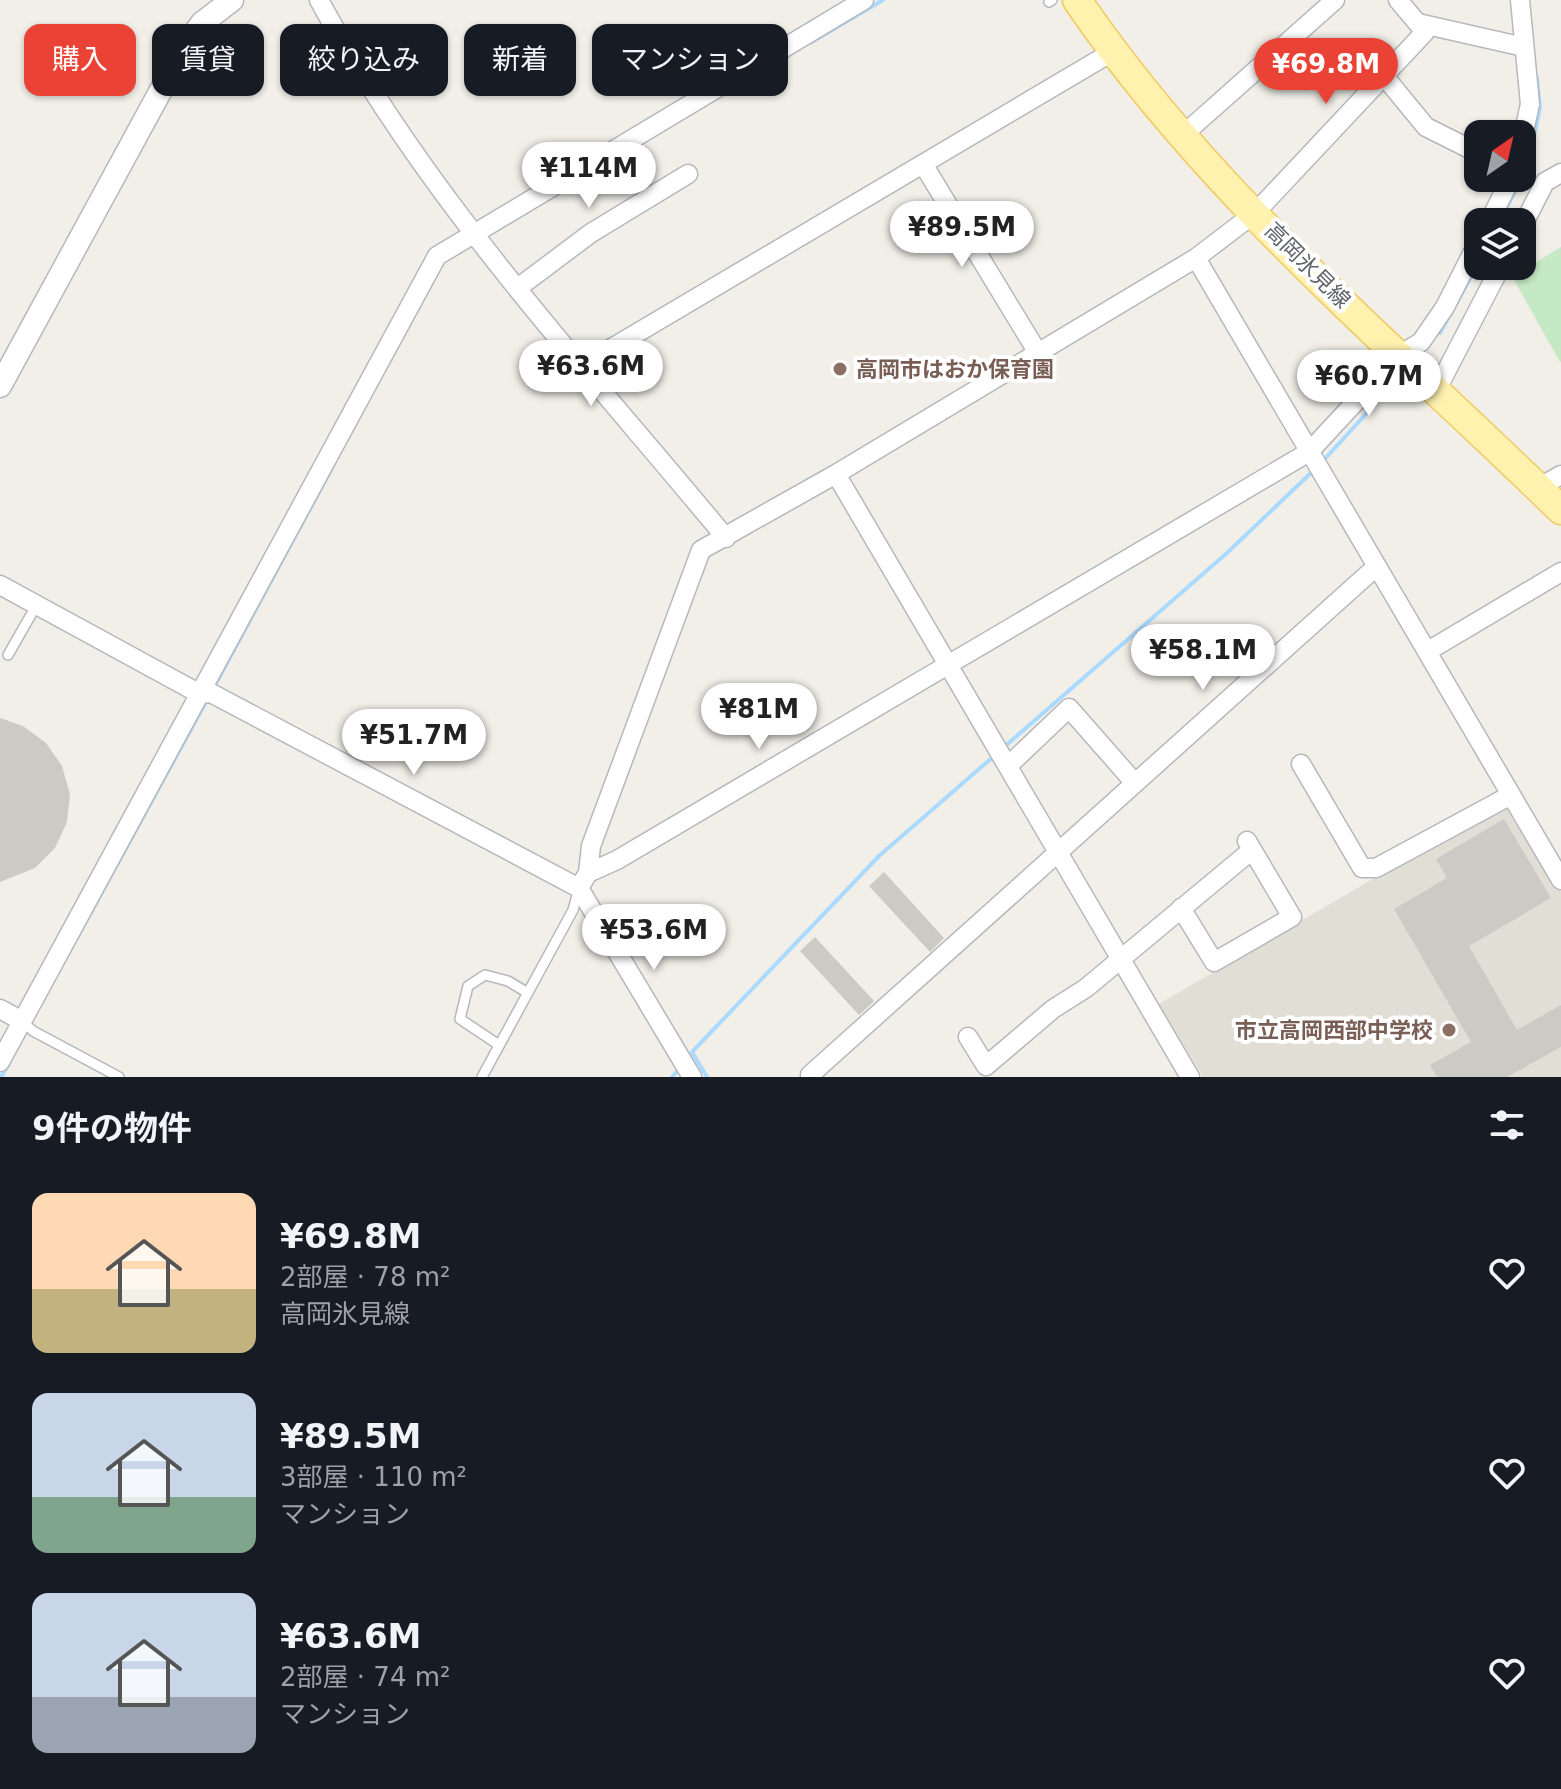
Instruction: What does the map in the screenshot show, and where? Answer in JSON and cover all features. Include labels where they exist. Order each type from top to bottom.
[{"type":"main road","name":"高岡氷見線","points":[[1077,0],[1112,52],[1255,213],[1399,355],[1550,481],[1561,510]]},
{"type":"street","points":[[0,386],[185,46],[202,23],[232,0]]},
{"type":"street","points":[[319,0],[351,58],[474,234],[726,538]]},
{"type":"street","points":[[0,1062],[27,1026],[437,256],[864,0]]},
{"type":"street","points":[[1184,134],[1335,0]]},
{"type":"street","points":[[583,881],[591,846],[701,550],[836,474],[1196,258],[1255,213],[1425,32],[1398,0]]},
{"type":"street","points":[[1520,0],[1530,104],[1526,120]]},
{"type":"street","points":[[1418,23],[1524,47]]},
{"type":"street","points":[[583,365],[1112,52]]},
{"type":"street","points":[[1384,76],[1426,127],[1464,146]]},
{"type":"street","points":[[923,164],[1038,353]]},
{"type":"street","points":[[519,287],[591,233],[688,174]]},
{"type":"street","points":[[1534,208],[1553,178]]},
{"type":"street","points":[[1196,258],[1561,880]]},
{"type":"street","points":[[583,881],[948,663],[1315,463],[1399,355],[1421,342],[1430,331],[1464,268]]},
{"type":"street","points":[[1437,389],[1494,280]]},
{"type":"street","points":[[836,474],[1190,1077]]},
{"type":"street","points":[[810,1075],[1377,566]]},
{"type":"street","points":[[1428,651],[1561,572]]},
{"type":"street","points":[[0,585],[206,693],[583,881],[692,1077]]},
{"type":"street","points":[[1004,758],[1069,708],[1134,782]]},
{"type":"street","points":[[1301,764],[1362,868],[1376,868],[1511,795]]},
{"type":"street","points":[[968,1037],[989,1072],[1053,1009],[1086,988],[1122,958],[1249,845],[1292,917],[1214,962],[1181,908]]},
{"type":"street","points":[[0,1009],[27,1026]]},
{"type":"lane","points":[[8,655],[36,606]]},
{"type":"lane","points":[[482,1077],[573,910],[583,881]]},
{"type":"lane","points":[[499,1045],[460,1019],[468,986],[485,975],[508,981],[528,993]]},
{"type":"lane","points":[[27,1026],[119,1077]]},
{"type":"shaded area","points":[[1508,800],[1561,892],[1561,1077],[1203,1077],[1159,1004]]},
{"type":"green space","points":[[1561,247],[1561,362],[1514,280],[1536,280],[1536,262]]},
{"type":"building","points":[[0,718],[23,726],[46,743],[62,766],[70,794],[67,822],[55,848],[35,868],[0,882]]},
{"type":"building","points":[[1504,819],[1551,898],[1469,946],[1517,1030],[1561,1005],[1561,1047],[1507,1077],[1437,1077],[1430,1065],[1471,1042],[1394,909],[1447,878],[1436,859]]},
{"type":"building","points":[[884,872],[944,938],[930,952],[869,886]]},
{"type":"building","points":[[815,937],[874,1001],[859,1015],[800,951]]},
{"type":"waterway","points":[[810,43],[883,0]]},
{"type":"waterway","points":[[1536,126],[1540,108],[1537,78]]},
{"type":"waterway","points":[[1506,208],[1515,192]]},
{"type":"waterway","points":[[1440,333],[1469,280]]},
{"type":"waterway","points":[[1322,462],[1388,390]]},
{"type":"waterway","points":[[213,689],[332,468]]},
{"type":"waterway","points":[[1003,748],[1227,553],[1313,471]]},
{"type":"waterway","points":[[77,938],[207,700]]},
{"type":"waterway","points":[[707,1077],[692,1052],[879,856],[994,756]]},
{"type":"waterway","points":[[1,1077],[8,1065]]},
{"type":"waterway","points":[[672,1077],[678,1070]]},
{"type":"place","name":"高岡市はおか保育園","points":[[840,369]]},
{"type":"place","name":"市立高岡西部中学校","points":[[1449,1030]]}]
